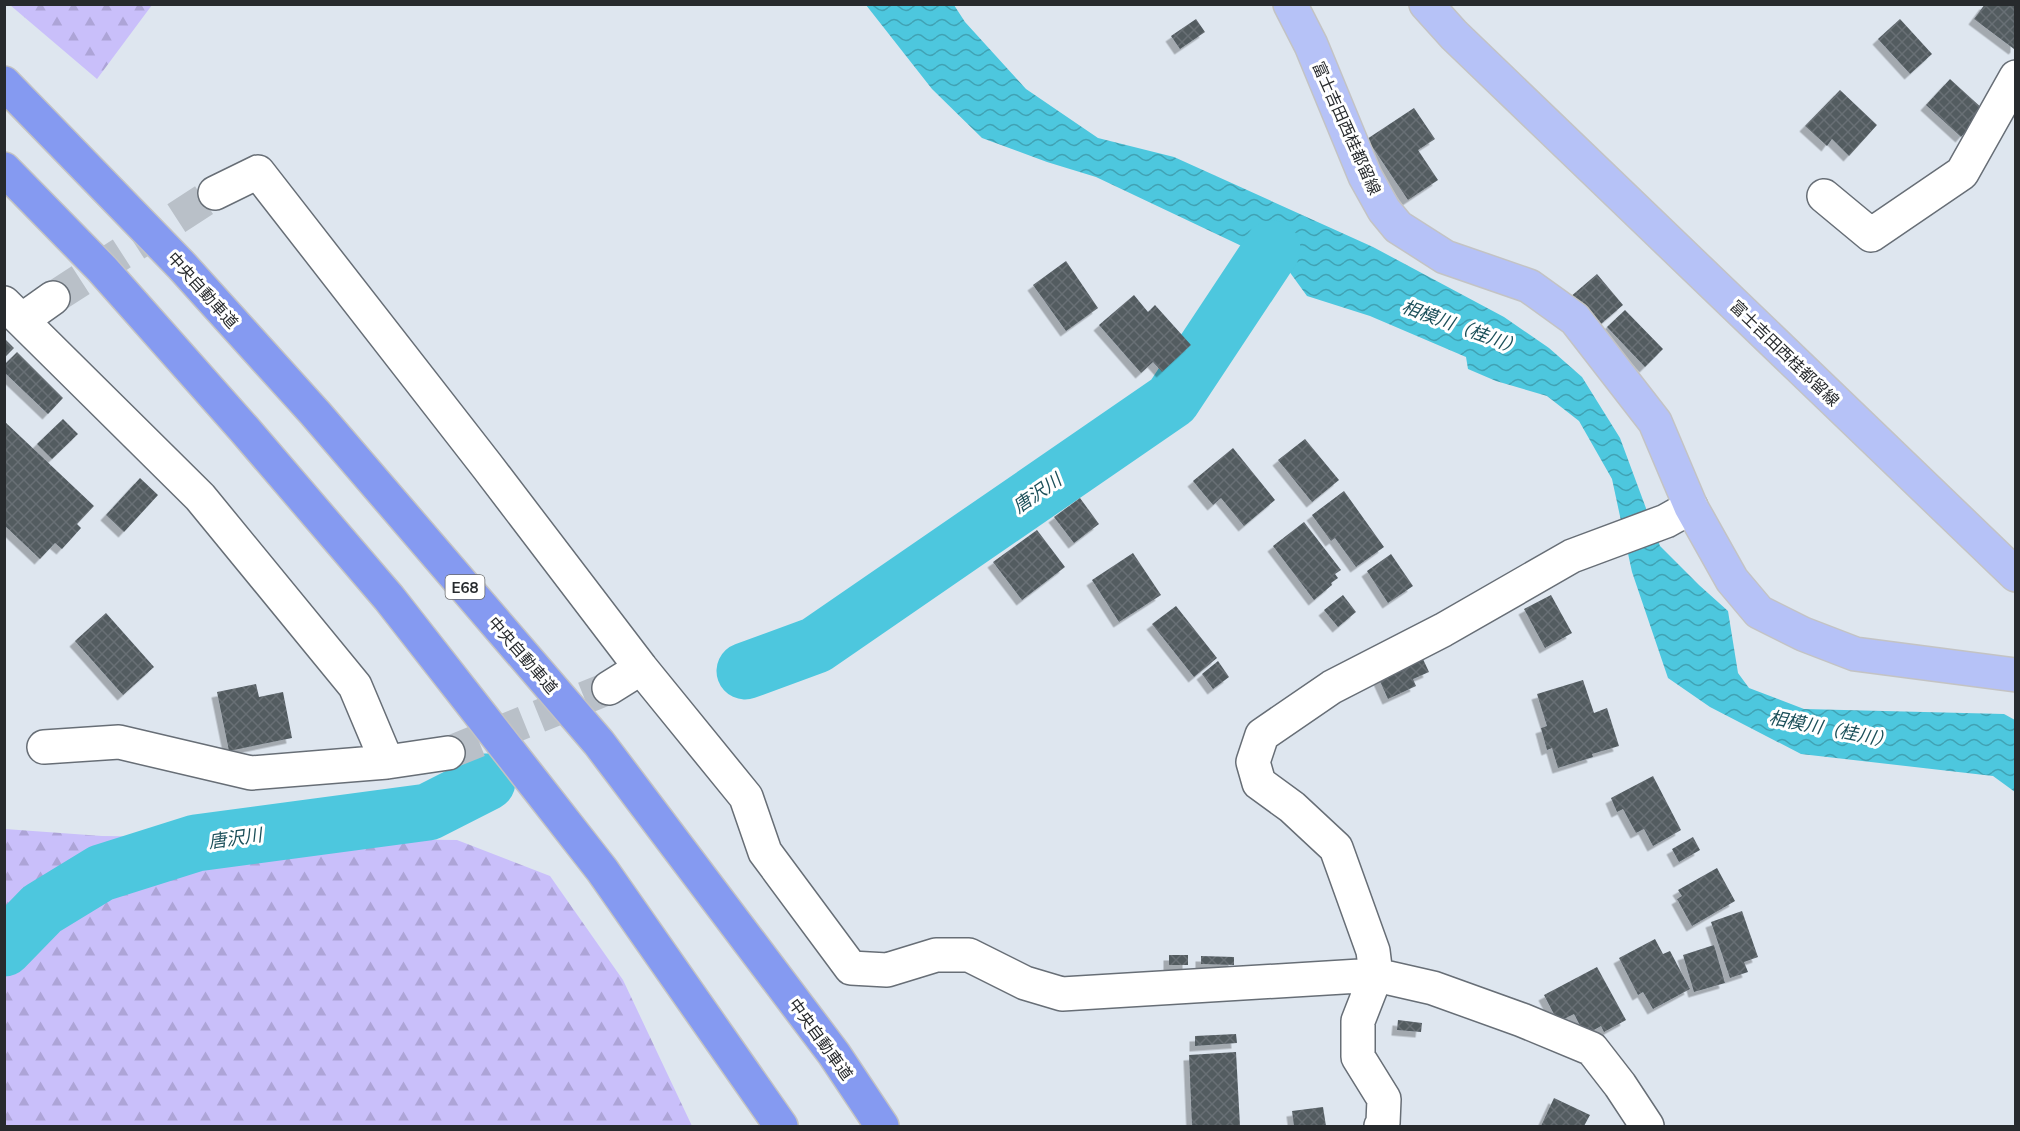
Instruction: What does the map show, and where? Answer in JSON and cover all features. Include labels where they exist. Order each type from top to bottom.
[{"type":"highway","name":"中央自動車道","points":[[4,82],[181,265],[315,413],[599,743],[834,1053],[882,1126]]},
{"type":"highway","points":[[4,169],[110,278],[389,598],[602,870],[781,1126]]},
{"type":"main road","name":"富士吉田西桂都留線","points":[[1290,4],[1311,45],[1365,176],[1384,210],[1398,227],[1445,257],[1528,286],[1575,319],[1655,422],[1679,514],[1759,612],[1803,634],[1855,654],[2016,675]]},
{"type":"main road","name":"富士吉田西桂都留線","points":[[1426,4],[1454,35],[2016,575]]},
{"type":"street","points":[[1824,196],[1871,235],[1962,173],[2016,77]]},
{"type":"street","points":[[215,193],[258,171],[641,668],[746,797],[765,852],[851,968],[887,970],[936,955],[969,955],[1025,983],[1062,994],[1376,975],[1433,988],[1522,1020],[1592,1049],[1620,1085],[1647,1126]]},
{"type":"street","points":[[53,298],[13,311],[207,506],[355,686],[387,762]]},
{"type":"street","points":[[1381,1126],[1384,1099],[1358,1057],[1358,1021],[1376,975],[1369,940],[1336,848],[1292,807],[1259,783],[1253,762],[1262,735],[1332,687],[1443,630],[1572,556],[1679,514]]},
{"type":"street","points":[[609,688],[641,668]]},
{"type":"street","points":[[44,747],[119,742],[251,773],[387,762],[448,753]]},
{"type":"green space","points":[[10,5],[152,5],[97,79]]},
{"type":"green space","points":[[5,829],[102,836],[457,840],[550,876],[623,980],[692,1126],[5,1126]]},
{"type":"water","name":"相模川（桂川）","points":[[866,5],[954,5],[965,22],[1026,89],[1098,138],[1174,157],[1373,247],[1504,317],[1549,348],[1582,377],[1620,438],[1660,546],[1728,611],[1738,673],[1749,688],[1804,709],[2004,714],[2015,720],[2015,792],[1993,776],[1801,754],[1710,707],[1668,678],[1632,572],[1612,479],[1579,421],[1547,396],[1496,381],[1468,369],[1466,357],[1370,316],[1307,296],[1286,267],[1096,177],[982,138],[932,89]]},
{"type":"building","points":[[1985,4],[2016,4],[2016,47],[2014,49],[1974,19]]},
{"type":"building","points":[[1196,19],[1205,32],[1180,49],[1171,36]]},
{"type":"building","points":[[1900,19],[1932,54],[1910,74],[1878,39]]},
{"type":"building","points":[[1950,79],[1984,110],[1961,137],[1926,105]]},
{"type":"building","points":[[1840,90],[1877,125],[1849,156],[1832,139],[1827,146],[1805,126]]},
{"type":"building","points":[[1414,108],[1435,139],[1418,150],[1438,180],[1408,200],[1367,139]]},
{"type":"building","points":[[1066,261],[1098,308],[1066,331],[1033,285]]},
{"type":"building","points":[[1597,274],[1623,305],[1595,329],[1569,298]]},
{"type":"building","points":[[1134,295],[1148,312],[1155,305],[1191,345],[1162,372],[1153,362],[1141,373],[1099,325]]},
{"type":"building","points":[[1625,310],[1663,349],[1645,367],[1607,327]]},
{"type":"building","points":[[4,338],[14,348],[4,358]]},
{"type":"building","points":[[17,352],[63,398],[48,414],[4,372],[4,365]]},
{"type":"building","points":[[63,419],[78,434],[52,459],[37,444]]},
{"type":"building","points":[[4,421],[94,506],[77,524],[81,528],[62,549],[55,543],[40,559],[4,525]]},
{"type":"building","points":[[1305,439],[1339,480],[1312,502],[1278,460]]},
{"type":"building","points":[[1233,448],[1275,500],[1244,526],[1221,498],[1213,505],[1193,481]]},
{"type":"building","points":[[140,478],[158,495],[124,532],[106,515]]},
{"type":"building","points":[[1344,491],[1384,547],[1356,567],[1335,538],[1331,541],[1312,515]]},
{"type":"building","points":[[1080,498],[1099,524],[1074,543],[1054,517]]},
{"type":"building","points":[[1304,522],[1341,570],[1335,574],[1338,578],[1331,583],[1332,585],[1314,600],[1273,546]]},
{"type":"building","points":[[1037,530],[1065,567],[1022,600],[993,562]]},
{"type":"building","points":[[1133,553],[1161,595],[1119,622],[1092,580]]},
{"type":"building","points":[[1391,554],[1413,586],[1388,603],[1367,571]]},
{"type":"building","points":[[1343,595],[1356,612],[1338,627],[1324,610]]},
{"type":"building","points":[[1551,595],[1572,633],[1545,648],[1524,609]]},
{"type":"building","points":[[1176,606],[1217,658],[1194,677],[1152,624]]},
{"type":"building","points":[[106,613],[154,667],[123,695],[75,641]]},
{"type":"building","points":[[1422,657],[1429,672],[1413,679],[1416,686],[1388,699],[1378,677]]},
{"type":"building","points":[[1218,661],[1229,677],[1213,689],[1202,674]]},
{"type":"building","points":[[1583,680],[1594,713],[1607,708],[1619,746],[1558,768],[1552,748],[1547,750],[1541,728],[1547,726],[1537,694]]},
{"type":"building","points":[[256,684],[259,697],[283,692],[292,738],[229,751],[217,692]]},
{"type":"building","points":[[1653,776],[1681,830],[1653,846],[1644,829],[1636,833],[1623,809],[1617,812],[1611,798]]},
{"type":"building","points":[[1693,837],[1700,850],[1679,862],[1672,849]]},
{"type":"building","points":[[1717,868],[1735,901],[1692,926],[1677,899],[1682,896],[1678,890]]},
{"type":"building","points":[[1742,911],[1758,957],[1744,962],[1748,972],[1730,978],[1711,922]]},
{"type":"building","points":[[1655,939],[1663,954],[1670,951],[1690,989],[1653,1009],[1643,992],[1638,995],[1619,958]]},
{"type":"building","points":[[1714,945],[1725,983],[1694,992],[1683,955]]},
{"type":"building","points":[[1169,955],[1188,955],[1188,965],[1169,965]]},
{"type":"building","points":[[1201,956],[1234,957],[1234,965],[1201,964]]},
{"type":"building","points":[[1597,967],[1626,1020],[1604,1032],[1601,1026],[1585,1035],[1574,1014],[1558,1022],[1544,995]]},
{"type":"building","points":[[1398,1020],[1422,1023],[1421,1032],[1397,1030]]},
{"type":"building","points":[[1236,1034],[1237,1043],[1195,1046],[1195,1036]]},
{"type":"building","points":[[1236,1052],[1240,1126],[1192,1126],[1189,1055]]},
{"type":"building","points":[[1554,1098],[1590,1115],[1584,1126],[1541,1126]]},
{"type":"building","points":[[1323,1107],[1326,1126],[1294,1126],[1292,1111]]},
{"type":"waterway","name":"唐沢川","points":[[745,671],[816,645],[1172,400],[1272,249]]},
{"type":"waterway","name":"唐沢川","points":[[4,948],[42,909],[101,873],[196,843],[428,812],[487,782]]},
{"type":"tunnel","points":[[53,298],[215,193]]},
{"type":"tunnel","points":[[448,753],[609,688]]}]
